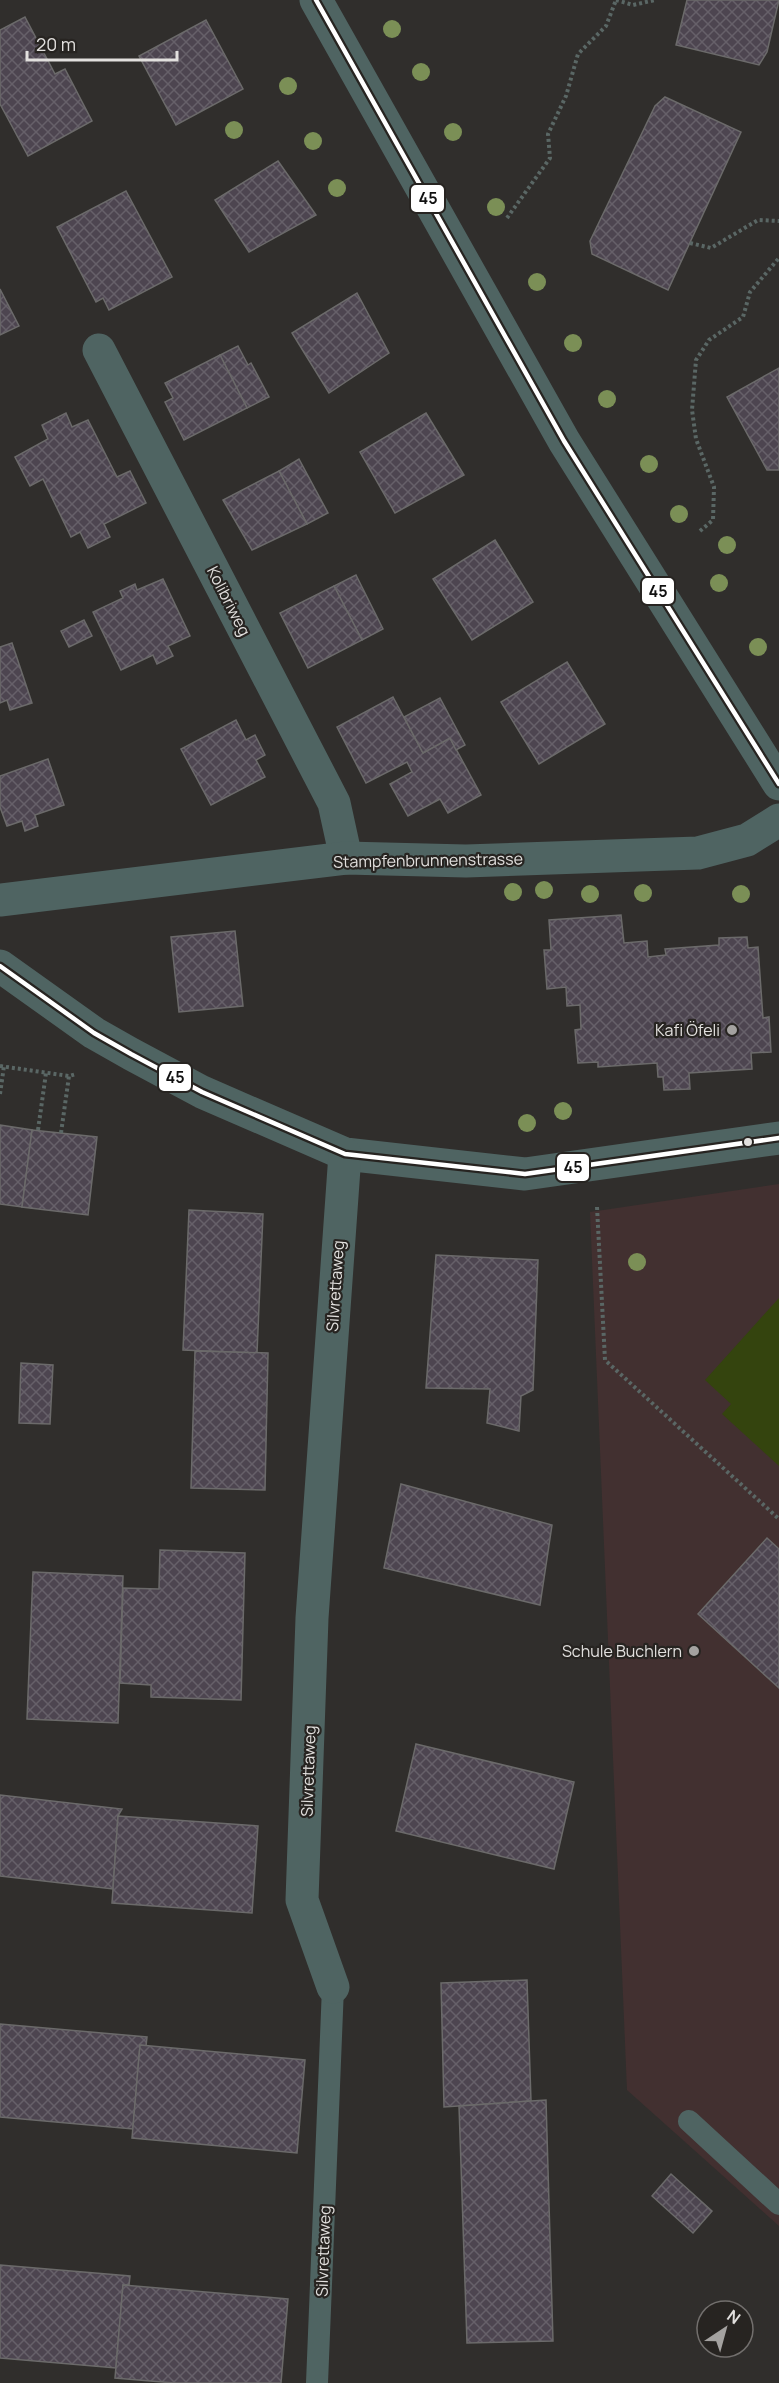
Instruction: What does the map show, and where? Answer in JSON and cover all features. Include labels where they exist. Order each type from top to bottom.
[{"type":"street","points":[[316,0],[564,441],[779,784]]},
{"type":"street","name":"Kolibriweg","points":[[99,350],[334,803],[346,858]]},
{"type":"street","name":"Stampfenbrunnenstrasse","points":[[0,900],[346,858],[466,861],[698,853],[747,840],[779,819]]},
{"type":"street","points":[[0,966],[94,1033],[132,1054],[202,1092],[345,1154],[525,1174],[779,1138]]},
{"type":"street","name":"Silvrettaweg","points":[[333,1987],[302,1900],[312,1618],[345,1154]]},
{"type":"lane","name":"Silvrettaweg","points":[[317,2383],[333,1987]]},
{"type":"lane","points":[[689,2121],[779,2204]]},
{"type":"path","points":[[507,218],[550,158],[548,134],[566,96],[579,54],[606,26],[616,0],[633,5],[655,0]]},
{"type":"path","points":[[690,243],[711,248],[758,220],[779,220]]},
{"type":"path","points":[[700,531],[713,520],[714,487],[696,439],[692,387],[696,360],[709,340],[743,317],[750,292],[779,258]]},
{"type":"path","points":[[0,1094],[2,1066],[66,1076],[61,1133]]},
{"type":"path","points":[[38,1130],[46,1073]]},
{"type":"path","points":[[596,1204],[605,1360],[779,1519]]},
{"type":"shaded area","name":"Schule Buchlern","points":[[779,1184],[779,2226],[627,2090],[590,1212]]},
{"type":"green space","points":[[779,1298],[779,1466],[722,1414],[731,1404],[705,1380]]},
{"type":"building","points":[[687,0],[779,0],[767,52],[759,65],[676,45]]},
{"type":"building","points":[[25,17],[55,74],[65,69],[92,121],[28,156],[0,104],[0,30]]},
{"type":"building","points":[[206,20],[243,89],[176,125],[139,56]]},
{"type":"building","points":[[665,97],[741,132],[668,290],[592,254],[590,241],[655,106]]},
{"type":"building","points":[[278,161],[316,215],[249,252],[215,200]]},
{"type":"building","points":[[126,191],[172,277],[109,310],[103,298],[96,302],[57,227]]},
{"type":"building","points":[[0,289],[19,326],[0,335]]},
{"type":"building","points":[[357,293],[389,353],[329,393],[292,333]]},
{"type":"building","points":[[238,346],[248,365],[251,363],[269,397],[247,408],[220,355]]},
{"type":"building","points":[[220,355],[247,408],[184,440],[165,402],[173,398],[165,383]]},
{"type":"building","points":[[779,368],[779,470],[767,470],[727,397]]},
{"type":"building","points":[[66,413],[72,427],[88,420],[117,477],[130,471],[146,503],[104,524],[110,537],[88,548],[80,532],[71,537],[43,479],[30,486],[15,457],[48,439],[42,425]]},
{"type":"building","points":[[426,413],[464,475],[395,513],[360,452]]},
{"type":"building","points":[[299,459],[328,513],[307,524],[279,471]]},
{"type":"building","points":[[279,471],[307,524],[252,550],[223,500]]},
{"type":"building","points":[[495,540],[533,602],[472,640],[433,579]]},
{"type":"building","points":[[356,575],[383,629],[362,640],[334,586]]},
{"type":"building","points":[[163,579],[190,636],[168,646],[173,656],[157,664],[153,655],[121,670],[93,612],[123,598],[120,591],[135,584],[137,590]]},
{"type":"building","points":[[334,586],[362,640],[308,668],[280,613]]},
{"type":"building","points":[[84,620],[92,636],[69,647],[61,631]]},
{"type":"building","points":[[12,643],[32,703],[10,710],[7,700],[0,703],[0,647]]},
{"type":"building","points":[[567,662],[605,724],[539,764],[501,702]]},
{"type":"building","points":[[393,697],[423,753],[450,738],[481,795],[448,813],[440,799],[408,816],[390,784],[412,772],[407,762],[366,783],[337,727]]},
{"type":"building","points":[[440,698],[465,745],[456,750],[450,738],[423,753],[404,717]]},
{"type":"building","points":[[236,720],[246,740],[255,735],[265,755],[256,760],[265,777],[211,805],[181,749]]},
{"type":"building","points":[[48,759],[64,805],[35,815],[38,826],[25,831],[22,821],[7,826],[0,807],[0,776]]},
{"type":"building","points":[[621,915],[624,943],[647,941],[648,957],[666,955],[665,949],[719,945],[719,938],[747,937],[748,948],[758,947],[763,1018],[769,1017],[771,1052],[751,1053],[752,1069],[689,1073],[690,1089],[664,1090],[663,1077],[658,1077],[657,1063],[598,1067],[598,1062],[578,1063],[575,1030],[581,1029],[580,1005],[567,1006],[566,987],[547,989],[544,950],[551,950],[549,920]]},
{"type":"building","points":[[235,931],[243,1006],[179,1012],[171,937]]},
{"type":"building","points":[[0,1125],[32,1130],[22,1207],[0,1204]]},
{"type":"building","points":[[32,1130],[97,1137],[88,1215],[22,1207]]},
{"type":"building","points":[[189,1210],[263,1214],[257,1353],[183,1350]]},
{"type":"building","points":[[436,1255],[538,1260],[533,1390],[521,1396],[519,1431],[487,1423],[490,1389],[426,1388]]},
{"type":"building","points":[[195,1351],[268,1353],[265,1490],[191,1488]]},
{"type":"building","points":[[21,1363],[53,1365],[50,1424],[19,1423]]},
{"type":"building","points":[[401,1484],[552,1525],[540,1605],[384,1568]]},
{"type":"building","points":[[767,1538],[779,1549],[779,1688],[698,1614]]},
{"type":"building","points":[[160,1550],[245,1553],[241,1700],[151,1697],[151,1685],[120,1683],[123,1588],[159,1589]]},
{"type":"building","points":[[33,1572],[123,1576],[118,1723],[27,1719]]},
{"type":"building","points":[[416,1744],[574,1782],[554,1869],[396,1831]]},
{"type":"building","points":[[0,1795],[122,1809],[118,1816],[113,1889],[0,1876]]},
{"type":"building","points":[[118,1816],[258,1826],[252,1913],[112,1903]]},
{"type":"building","points":[[527,1980],[531,2101],[444,2107],[441,1983]]},
{"type":"building","points":[[0,2024],[147,2037],[146,2046],[140,2045],[133,2129],[0,2117]]},
{"type":"building","points":[[140,2045],[305,2060],[297,2153],[132,2138]]},
{"type":"building","points":[[546,2100],[553,2341],[467,2343],[459,2106]]},
{"type":"building","points":[[671,2174],[712,2211],[693,2233],[652,2196]]},
{"type":"building","points":[[0,2265],[130,2276],[129,2285],[123,2285],[116,2368],[0,2358]]},
{"type":"building","points":[[123,2285],[288,2299],[281,2383],[174,2383],[115,2378]]},
{"type":"transit line","name":"45","points":[[316,0],[564,441],[779,784]]},
{"type":"transit line","name":"45","points":[[0,966],[94,1033],[131,1054],[202,1092],[345,1154],[525,1174],[779,1138]]},
{"type":"place","name":"Kafi Öfeli","points":[[732,1030]]},
{"type":"place","name":"Schule Buchlern","points":[[694,1651]]}]
